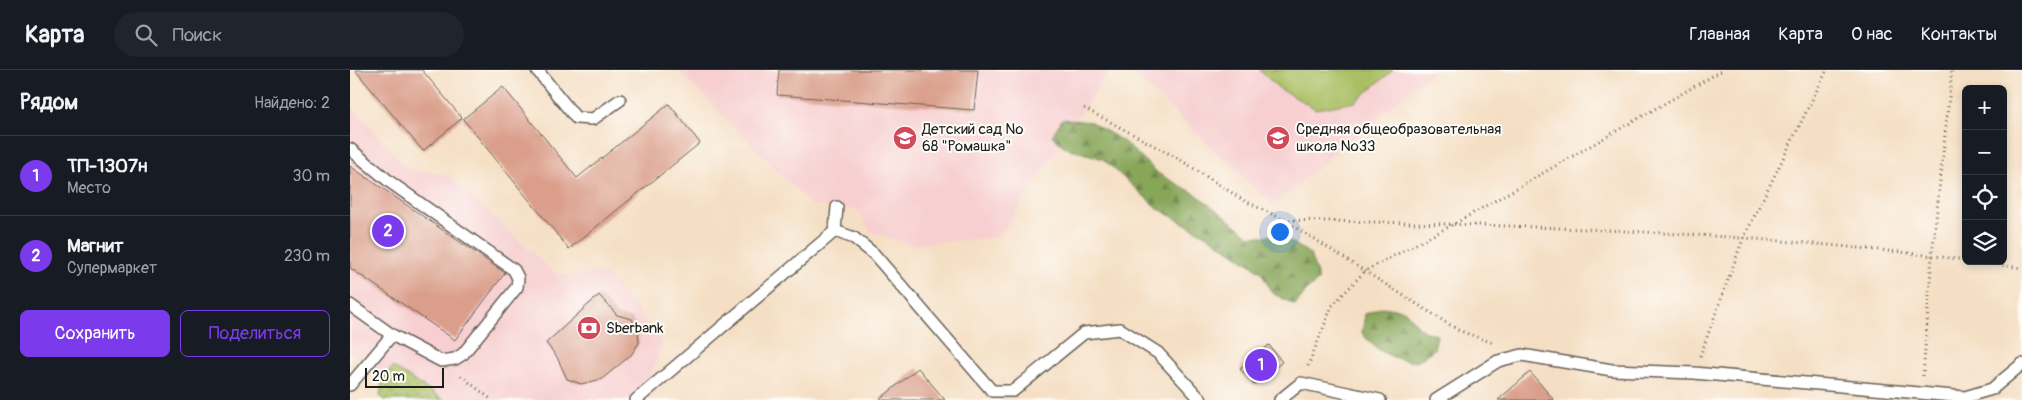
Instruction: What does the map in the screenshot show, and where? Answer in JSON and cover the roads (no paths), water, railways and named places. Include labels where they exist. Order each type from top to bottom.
[{"type":"lane","points":[[537,70],[576,118],[593,119],[620,100]]},
{"type":"lane","points":[[350,149],[390,182],[514,270],[518,278],[518,287],[463,354],[455,359],[442,361],[392,335],[350,305]]},
{"type":"lane","points":[[636,400],[835,231],[837,207]]},
{"type":"lane","points":[[835,231],[854,238],[874,254],[992,392],[1013,391],[1084,333],[1120,330],[1158,353],[1201,400]]},
{"type":"lane","points":[[350,385],[392,335]]},
{"type":"lane","points":[[1436,400],[1498,361],[1522,355],[1612,370],[1694,373],[1965,397],[1992,389],[2022,364]]},
{"type":"lane","points":[[1280,400],[1301,383],[1380,400]]},
{"type":"place","name":"Детский сад № 68 \"Ромашка\"","points":[[905,138]]},
{"type":"place","name":"Средняя общеобразовательная школа №33","points":[[1278,138]]},
{"type":"place","name":"Магнит","points":[[388,231]]},
{"type":"place","name":"Sberbank","points":[[589,328]]},
{"type":"place","name":"ТП-1307н","points":[[1261,365]]}]
